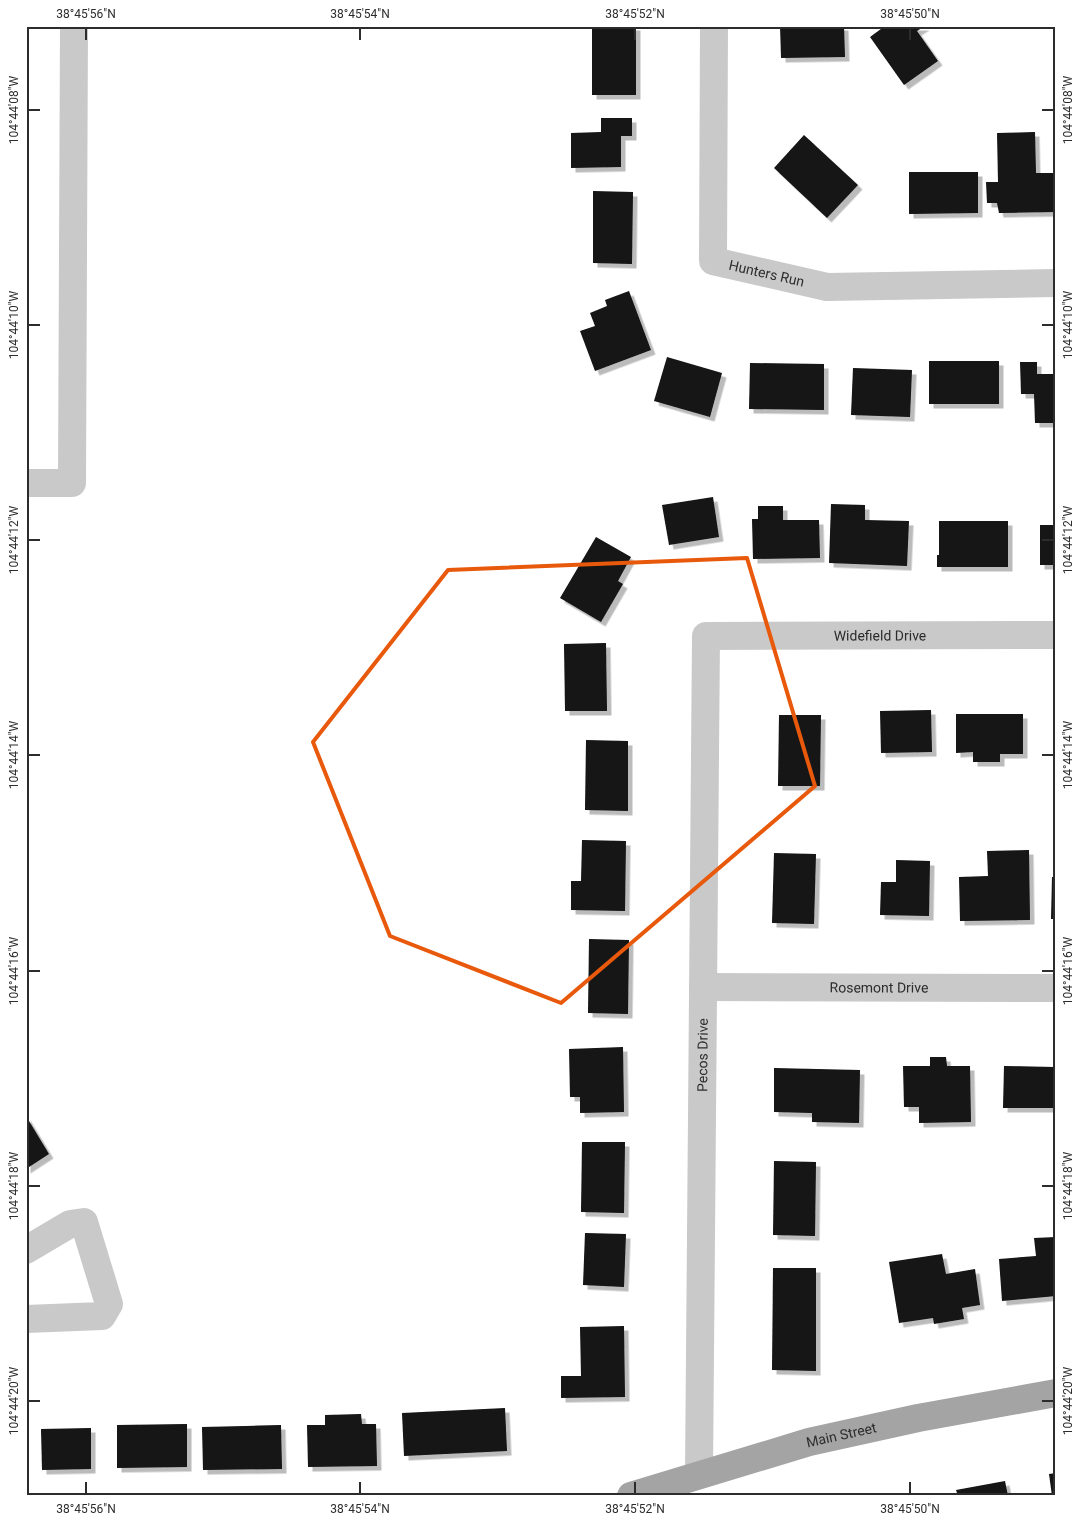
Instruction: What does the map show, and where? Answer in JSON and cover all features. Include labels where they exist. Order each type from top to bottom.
[{"type":"main road","name":"Main Street","points":[[631,1496],[809,1442],[909,1420],[1056,1393]]},
{"type":"street","points":[[26,483],[72,483],[74,26]]},
{"type":"street","name":"Hunters Run","points":[[714,26],[713,261],[827,287],[1056,283]]},
{"type":"street","name":"Widefield Drive","points":[[706,636],[1056,635]]},
{"type":"street","name":"Pecos Drive","points":[[699,1474],[706,636]]},
{"type":"street","name":"Rosemont Drive","points":[[703,987],[1056,988]]},
{"type":"street","points":[[26,1250],[70,1224],[84,1222],[109,1304],[102,1316],[26,1319]]},
{"type":"highlighted area","points":[[747,558],[815,786],[561,1003],[390,936],[313,742],[448,570]]},
{"type":"building","points":[[592,26],[636,26],[636,95],[592,95]]},
{"type":"building","points":[[780,26],[844,26],[845,57],[781,58]]},
{"type":"building","points":[[885,26],[925,26],[917,31],[938,61],[904,85],[870,37]]},
{"type":"building","points":[[601,118],[632,118],[632,136],[621,136],[621,167],[571,168],[571,133],[601,132]]},
{"type":"building","points":[[1035,132],[1036,173],[1056,173],[1056,212],[999,213],[997,203],[987,203],[986,182],[998,182],[997,133]]},
{"type":"building","points":[[804,135],[858,185],[827,218],[774,168]]},
{"type":"building","points":[[909,172],[978,172],[978,213],[909,214]]},
{"type":"building","points":[[593,191],[633,192],[632,264],[593,263]]},
{"type":"building","points":[[629,291],[651,350],[595,371],[580,331],[595,326],[590,313],[607,306],[605,300]]},
{"type":"building","points":[[667,357],[722,373],[710,417],[654,401]]},
{"type":"building","points":[[929,361],[999,361],[999,404],[929,404]]},
{"type":"building","points":[[1020,362],[1037,362],[1037,374],[1056,374],[1056,423],[1035,423],[1034,394],[1021,394]]},
{"type":"building","points":[[750,363],[824,364],[824,410],[749,409]]},
{"type":"building","points":[[853,368],[912,370],[910,417],[851,415]]},
{"type":"building","points":[[713,497],[719,537],[669,545],[662,505]]},
{"type":"building","points":[[831,504],[865,505],[865,520],[909,521],[907,566],[829,563]]},
{"type":"building","points":[[758,506],[783,506],[783,520],[819,520],[820,558],[753,559],[752,519],[758,519]]},
{"type":"building","points":[[939,521],[1008,521],[1008,567],[937,567]]},
{"type":"building","points":[[1040,525],[1056,525],[1056,565],[1040,565]]},
{"type":"building","points":[[596,537],[631,557],[618,581],[623,584],[601,622],[560,598]]},
{"type":"building","points":[[606,643],[607,711],[565,711],[564,644]]},
{"type":"building","points":[[931,710],[932,752],[881,753],[880,711]]},
{"type":"building","points":[[956,714],[1023,714],[1023,754],[1000,754],[1000,762],[973,762],[973,752],[956,753]]},
{"type":"building","points":[[779,715],[821,715],[820,786],[778,786]]},
{"type":"building","points":[[586,740],[628,741],[628,811],[585,810]]},
{"type":"building","points":[[582,840],[626,841],[625,911],[571,910],[571,881],[581,881]]},
{"type":"building","points":[[1029,850],[1030,920],[960,921],[959,877],[988,876],[987,851]]},
{"type":"building","points":[[774,853],[816,854],[814,924],[772,923]]},
{"type":"building","points":[[896,860],[930,861],[929,916],[880,915],[881,882],[896,882]]},
{"type":"building","points":[[1052,877],[1056,877],[1056,919],[1051,919]]},
{"type":"building","points":[[589,939],[629,940],[628,1014],[588,1013]]},
{"type":"building","points":[[623,1047],[624,1112],[580,1113],[580,1097],[570,1097],[569,1049]]},
{"type":"building","points":[[930,1057],[946,1057],[947,1066],[970,1066],[971,1122],[919,1123],[919,1107],[904,1107],[903,1066],[930,1066]]},
{"type":"building","points":[[1004,1066],[1054,1067],[1053,1108],[1003,1108]]},
{"type":"building","points":[[774,1068],[860,1070],[859,1123],[812,1122],[812,1113],[774,1112]]},
{"type":"building","points":[[26,1116],[49,1154],[26,1169]]},
{"type":"building","points":[[582,1142],[625,1142],[624,1213],[581,1212]]},
{"type":"building","points":[[774,1161],[816,1162],[815,1236],[773,1235]]},
{"type":"building","points":[[585,1233],[626,1234],[624,1287],[583,1285]]},
{"type":"building","points":[[1056,1237],[1056,1296],[1002,1301],[999,1259],[1036,1256],[1034,1238]]},
{"type":"building","points":[[942,1254],[946,1274],[975,1269],[980,1305],[962,1308],[964,1319],[934,1324],[933,1318],[899,1323],[889,1262]]},
{"type":"building","points":[[773,1268],[816,1268],[816,1371],[772,1370]]},
{"type":"building","points":[[624,1326],[625,1397],[561,1398],[561,1376],[581,1376],[580,1327]]},
{"type":"building","points":[[505,1408],[507,1451],[404,1456],[402,1413]]},
{"type":"building","points":[[361,1414],[362,1424],[376,1424],[377,1466],[308,1467],[307,1425],[325,1425],[325,1415]]},
{"type":"building","points":[[187,1424],[187,1467],[117,1468],[117,1425]]},
{"type":"building","points":[[281,1425],[282,1469],[203,1470],[202,1427]]},
{"type":"building","points":[[91,1428],[91,1469],[42,1470],[41,1429]]},
{"type":"building","points":[[1056,1473],[1056,1496],[1052,1496],[1049,1474]]},
{"type":"building","points":[[1005,1481],[1008,1496],[958,1496],[956,1490]]}]
